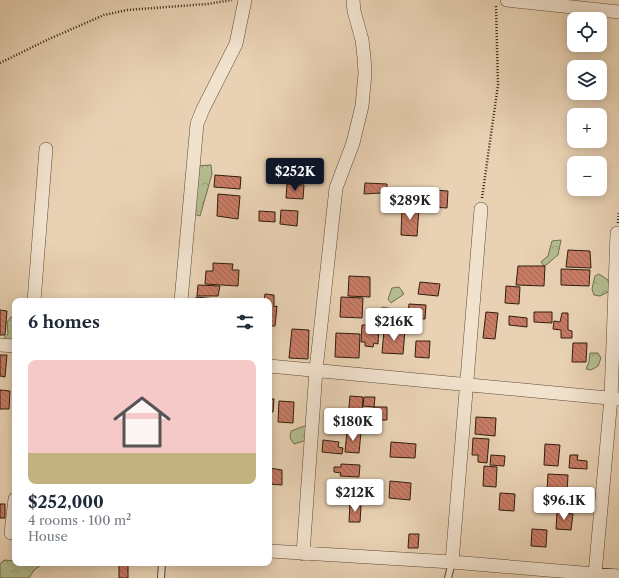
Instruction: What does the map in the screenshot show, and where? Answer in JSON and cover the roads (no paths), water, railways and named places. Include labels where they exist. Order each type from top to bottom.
[{"type":"street","points":[[181,298],[197,124],[236,44],[245,0]]},
{"type":"street","points":[[303,554],[316,370],[336,188],[353,143],[362,106],[365,74],[362,40],[354,11],[353,0]]},
{"type":"street","points":[[507,0],[619,12]]},
{"type":"street","points":[[34,298],[46,149]]},
{"type":"street","points":[[452,562],[480,209]]},
{"type":"street","points":[[601,575],[615,398],[617,233]]},
{"type":"street","points":[[0,345],[12,346]]},
{"type":"street","points":[[272,366],[615,398]]},
{"type":"street","points":[[9,533],[12,516]]},
{"type":"street","points":[[272,551],[452,562],[619,576]]},
{"type":"lane","points":[[448,578],[452,562]]},
{"type":"lane","points":[[161,578],[162,566]]}]
